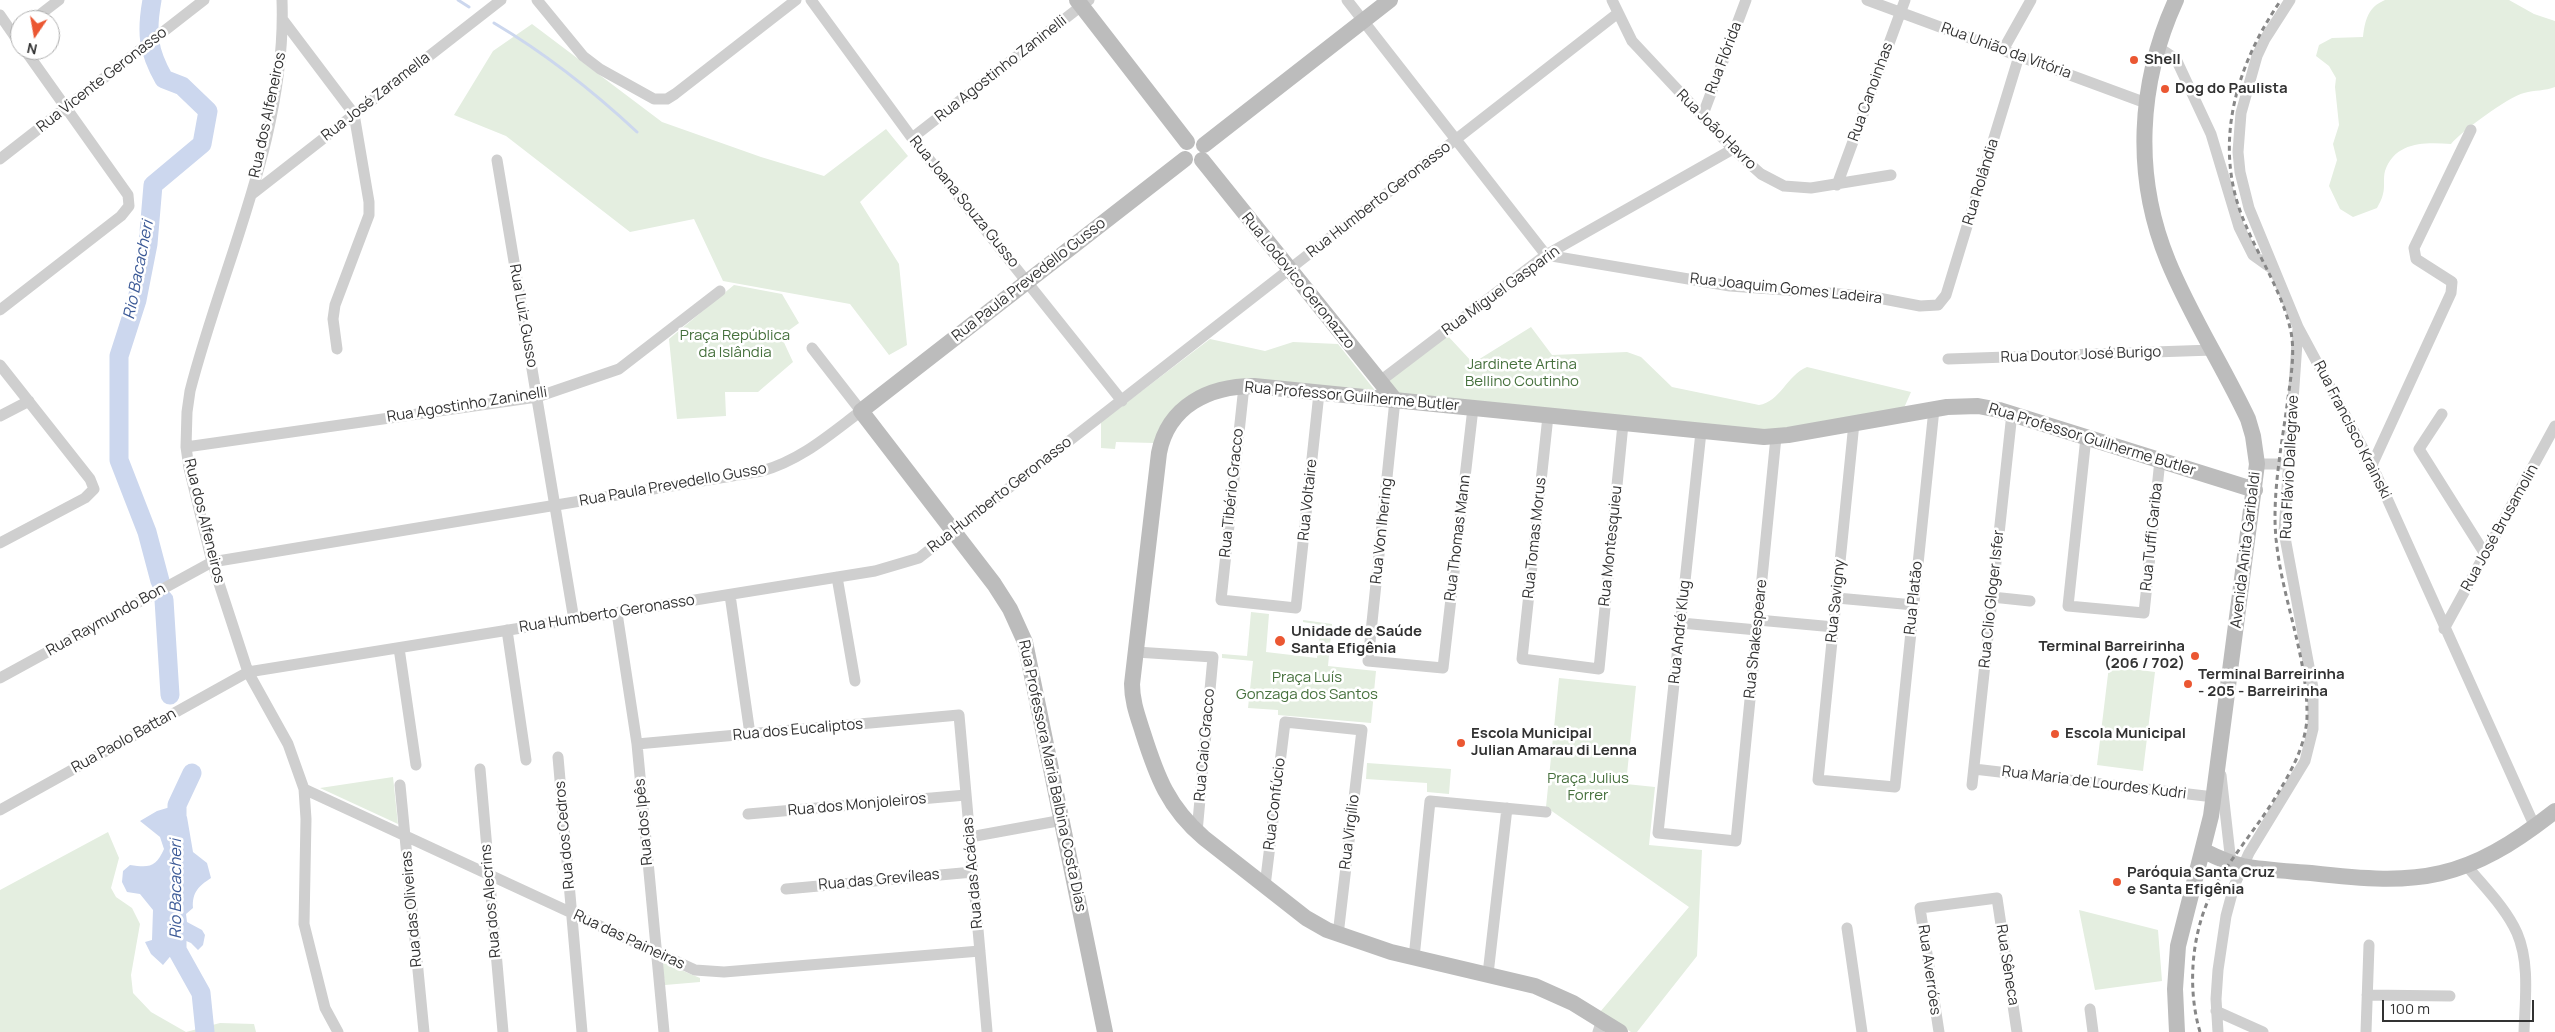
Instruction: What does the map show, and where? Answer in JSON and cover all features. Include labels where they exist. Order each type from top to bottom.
[{"type":"main road","points":[[1187,142],[1182,152],[1185,159],[1192,163],[1203,152],[1390,0]]},
{"type":"main road","name":"Avenida Anita Garibaldi","points":[[2176,0],[2158,47],[2146,103],[2145,163],[2155,223],[2174,275],[2248,419],[2255,443],[2257,464],[2214,797],[2204,852],[2178,946],[2175,989],[2177,1032]]},
{"type":"main road","points":[[1083,2],[1187,142]]},
{"type":"main road","points":[[1187,142],[1198,140],[1203,152]]},
{"type":"main road","name":"Rua Lodovico Geronazzo","points":[[1203,152],[1289,270],[1379,382],[1396,400]]},
{"type":"main road","name":"Rua Paula Prevedello Gusso","points":[[861,411],[1185,159]]},
{"type":"main road","name":"Rua Professor Guilherme Butler","points":[[1620,1032],[1600,1026],[1551,993],[1521,982],[1414,958],[1338,935],[1316,924],[1197,832],[1171,802],[1157,776],[1132,695],[1159,453],[1164,433],[1176,416],[1203,395],[1222,389],[1244,386],[1701,432],[1776,437],[1934,409],[1978,406],[2012,413],[2255,490]]},
{"type":"main road","name":"Rua Professora Maria Balbina Costa Dias","points":[[861,411],[1003,597],[1025,642],[1105,1032]]},
{"type":"main road","points":[[2204,852],[2237,864],[2381,880],[2423,877],[2467,866],[2501,850],[2555,811]]},
{"type":"street","points":[[46,10],[58,0]]},
{"type":"street","name":"Rua Vicente Geronasso","points":[[0,160],[204,0]]},
{"type":"street","name":"Rua dos Alfeneiros","points":[[282,0],[282,47],[277,86],[251,195],[190,391],[186,412],[186,447],[193,487],[212,562],[248,672],[288,744],[304,789],[306,819],[304,924],[325,1008],[338,1032]]},
{"type":"street","name":"Rua José Zaramella","points":[[251,195],[501,0]]},
{"type":"street","points":[[537,0],[591,63],[646,96],[660,100],[675,94],[796,0]]},
{"type":"street","name":"Rua Joana Souza Gusso","points":[[811,0],[912,138],[1122,401]]},
{"type":"street","points":[[1347,0],[1546,255]]},
{"type":"street","name":"Rua João Havro","points":[[1612,0],[1632,41],[1733,149],[1761,174],[1784,186],[1812,188],[1891,175]]},
{"type":"street","name":"Rua Flórida","points":[[1702,116],[1746,0]]},
{"type":"street","name":"Rua União da Vitória","points":[[1867,0],[2146,103]]},
{"type":"street","name":"Rua Canoinhas","points":[[1837,184],[1905,0]]},
{"type":"street","points":[[2003,50],[2031,0]]},
{"type":"street","points":[[2274,270],[2249,208],[2240,172],[2238,134],[2246,90],[2257,56],[2265,39],[2290,0]]},
{"type":"street","name":"Rua Agostinho Zaninelli","points":[[912,138],[1083,2]]},
{"type":"street","name":"Rua Humberto Geronasso","points":[[248,672],[837,577],[904,564],[919,558],[1618,13]]},
{"type":"street","points":[[0,15],[10,27]]},
{"type":"street","points":[[283,20],[354,114],[370,209],[333,312],[337,349]]},
{"type":"street","points":[[2158,47],[2176,60],[2211,134],[2239,227],[2254,255],[2274,270]]},
{"type":"street","name":"Rua Rolândia","points":[[1938,305],[1946,295],[2019,56]]},
{"type":"street","points":[[0,310],[121,216],[129,206],[128,195],[31,60]]},
{"type":"street","points":[[2372,465],[2450,293],[2452,282],[2416,259],[2414,248],[2472,130]]},
{"type":"street","name":"Rua Miguel Gasparin","points":[[1379,382],[1546,255],[1733,149]]},
{"type":"street","name":"Rua Luiz Gusso","points":[[497,160],[574,620]]},
{"type":"street","name":"Rua Joaquim Gomes Ladeira","points":[[1546,255],[1739,287],[1868,296],[1920,306],[1938,305]]},
{"type":"street","name":"Rua Francisco Krainski","points":[[2274,270],[2298,327],[2372,465],[2408,542],[2444,629],[2535,827]]},
{"type":"street","name":"Rua Agostinho Zaninelli","points":[[186,447],[537,396],[619,369],[720,291]]},
{"type":"street","name":"Rua Flávio Dallegrave","points":[[2218,1032],[2216,1011],[2223,930],[2237,864],[2248,853],[2297,777],[2311,744],[2313,729],[2313,688],[2285,545],[2287,464],[2298,327]]},
{"type":"street","name":"Rua Professora Maria Balbina Costa Dias","points":[[812,348],[861,411]]},
{"type":"street","name":"Rua Doutor José Burigo","points":[[1948,360],[2213,350]]},
{"type":"street","points":[[0,365],[90,479],[94,489],[85,498],[0,543]]},
{"type":"street","name":"Rua Tibério Gracco","points":[[1244,386],[1221,600],[1296,608]]},
{"type":"street","name":"Rua Voltaire","points":[[1296,608],[1319,393]]},
{"type":"street","name":"Rua Von Ihering","points":[[1396,400],[1368,661],[1443,668]]},
{"type":"street","points":[[0,416],[29,401]]},
{"type":"street","name":"Rua Thomas Mann","points":[[1443,668],[1473,408]]},
{"type":"street","name":"Rua Platão","points":[[1818,780],[1895,787],[1934,409]]},
{"type":"street","name":"Rua Paula Prevedello Gusso","points":[[212,562],[762,471],[780,466],[812,448],[861,411]]},
{"type":"street","name":"Rua Clio Gloger Isfer","points":[[1972,785],[2012,413]]},
{"type":"street","points":[[2442,414],[2419,449],[2485,554]]},
{"type":"street","name":"Rua Tomas Morus","points":[[1548,416],[1522,660],[1599,669]]},
{"type":"street","name":"Rua Savigny","points":[[1818,780],[1854,423]]},
{"type":"street","name":"Rua Montesquieu","points":[[1599,669],[1623,424]]},
{"type":"street","name":"Rua José Brusamolin","points":[[2444,629],[2485,554],[2550,445],[2555,426]]},
{"type":"street","name":"Rua André Klug","points":[[1701,432],[1658,833],[1736,841]]},
{"type":"street","name":"Rua Shakespeare","points":[[1736,841],[1776,437]]},
{"type":"street","name":"Rua Tuffi Gariba","points":[[2086,437],[2068,606],[2144,613],[2160,460]]},
{"type":"street","points":[[2257,464],[2287,464]]},
{"type":"street","name":"Rua Raymundo Bon","points":[[0,678],[212,562]]},
{"type":"street","points":[[837,577],[855,681]]},
{"type":"street","points":[[730,594],[750,734]]},
{"type":"street","points":[[1992,597],[2030,601]]},
{"type":"street","points":[[1836,598],[1914,605]]},
{"type":"street","name":"Rua dos Ipês","points":[[617,613],[637,744],[664,1032]]},
{"type":"street","points":[[1680,623],[1834,627]]},
{"type":"street","points":[[507,630],[526,760]]},
{"type":"street","points":[[398,648],[416,765]]},
{"type":"street","name":"Rua Caio Gracco","points":[[1136,652],[1213,657],[1197,832]]},
{"type":"street","name":"Rua Paolo Battan","points":[[0,810],[248,672]]},
{"type":"street","name":"Rua dos Eucaliptos","points":[[637,744],[958,715]]},
{"type":"street","name":"Rua das Acácias","points":[[958,715],[988,1032]]},
{"type":"street","name":"Rua Confúcio","points":[[1265,886],[1286,722],[1362,730]]},
{"type":"street","name":"Rua Virgílio","points":[[1338,935],[1362,730]]},
{"type":"street","points":[[2219,756],[2237,864]]},
{"type":"street","name":"Rua dos Cedros","points":[[558,757],[582,1032]]},
{"type":"street","name":"Rua dos Alecrins","points":[[480,769],[503,1032]]},
{"type":"street","name":"Rua Maria de Lourdes Kudri","points":[[1974,769],[2214,797]]},
{"type":"street","name":"Rua das Oliveiras","points":[[400,785],[424,1032]]},
{"type":"street","name":"Rua das Paineiras","points":[[304,789],[682,965],[710,972],[980,951]]},
{"type":"street","name":"Rua dos Monjoleiros","points":[[748,814],[966,795]]},
{"type":"street","points":[[1414,958],[1430,801],[1546,812]]},
{"type":"street","points":[[1488,974],[1507,808]]},
{"type":"street","points":[[970,837],[1063,820]]},
{"type":"street","points":[[2467,866],[2504,911],[2518,934],[2524,964],[2524,1032]]},
{"type":"street","name":"Rua das Grevíleas","points":[[786,889],[973,872]]},
{"type":"street","name":"Rua Averróes","points":[[1938,1032],[1920,908],[1996,898]]},
{"type":"street","name":"Rua Sêneca","points":[[1996,898],[2017,1032]]},
{"type":"street","points":[[1847,928],[1862,1032]]},
{"type":"street","points":[[2366,1032],[2369,945]]},
{"type":"street","points":[[2367,995],[2450,996]]},
{"type":"street","points":[[2090,1009],[2093,1032]]},
{"type":"street","points":[[2216,1011],[2263,1032]]},
{"type":"street","points":[[980,1032],[988,1032]]},
{"type":"green space","points":[[2385,0],[2509,0],[2534,14],[2555,21],[2555,87],[2524,93],[2507,101],[2475,123],[2451,144],[2412,145],[2396,154],[2385,171],[2383,194],[2377,208],[2353,217],[2340,209],[2329,186],[2337,160],[2333,144],[2339,125],[2335,87],[2336,78],[2329,66],[2316,56],[2319,45],[2332,38],[2363,37],[2368,15],[2375,6]]},
{"type":"green space","points":[[532,24],[662,122],[761,157],[824,176],[886,129],[908,156],[860,202],[899,264],[907,345],[889,355],[850,304],[723,281],[694,219],[630,232],[506,136],[454,115],[493,51]]},
{"type":"green space","name":"Praça República da Islândia","points":[[734,285],[782,294],[799,323],[781,336],[793,362],[758,392],[725,392],[726,416],[677,419],[669,339]]},
{"type":"green space","name":"Jardinete Artina Bellino Coutinho","points":[[1531,327],[1552,355],[1627,352],[1641,357],[1672,387],[1759,405],[1773,399],[1794,376],[1807,367],[1911,392],[1904,408],[1772,431],[1399,396],[1387,382],[1447,335],[1473,363]]},
{"type":"green space","points":[[1210,339],[1265,351],[1293,342],[1338,344],[1377,393],[1228,381],[1154,443],[1116,442],[1115,449],[1101,448],[1101,422]]},
{"type":"green space","name":"Praça Luís Gonzaga dos Santos","points":[[1251,612],[1269,614],[1266,652],[1317,658],[1321,625],[1303,622],[1303,620],[1332,624],[1328,666],[1376,671],[1371,723],[1278,715],[1278,710],[1248,708],[1253,661],[1222,658],[1222,654],[1247,656]]},
{"type":"green space","points":[[2109,666],[2155,672],[2143,771],[2097,765]]},
{"type":"green space","name":"Praça Julius Forrer","points":[[1559,678],[1636,686],[1626,784],[1655,787],[1649,845],[1702,850],[1697,956],[1637,1032],[1631,1032],[1600,1012],[1689,907],[1546,807]]},
{"type":"green space","points":[[1367,763],[1451,769],[1449,794],[1427,792],[1427,783],[1366,779]]},
{"type":"green space","points":[[393,777],[398,824],[320,788]]},
{"type":"green space","points":[[108,832],[119,858],[111,888],[116,897],[132,908],[140,924],[131,975],[133,993],[151,1012],[186,1032],[0,1032],[0,890]]},
{"type":"green space","points":[[2079,910],[2158,930],[2162,981],[2095,990]]},
{"type":"green space","points":[[662,962],[700,978],[700,982],[665,985]]},
{"type":"green space","points":[[220,1023],[254,1024],[256,1032],[186,1032]]},
{"type":"water","points":[[177,805],[187,817],[193,852],[207,863],[211,878],[197,890],[193,908],[186,914],[187,922],[202,930],[205,935],[203,945],[198,950],[191,943],[184,940],[163,965],[151,954],[145,942],[152,940],[153,910],[140,894],[127,892],[122,882],[123,871],[130,865],[152,865],[158,860],[164,849],[160,837],[140,821],[157,811]]},
{"type":"waterway","name":"Rio Bacacheri","points":[[152,0],[149,22],[150,41],[155,59],[164,79],[182,86],[208,111],[202,144],[153,185],[148,244],[137,300],[119,356],[119,460],[147,532],[160,581]]},
{"type":"waterway","points":[[458,0],[469,7]]},
{"type":"waterway","points":[[494,23],[569,74],[637,132]]},
{"type":"waterway","name":"Rio Bacacheri","points":[[164,600],[170,695]]},
{"type":"waterway","name":"Rio Bacacheri","points":[[177,830],[177,805],[192,773]]},
{"type":"waterway","name":"Rio Bacacheri","points":[[177,925],[177,950],[201,993],[205,1032]]},
{"type":"railway","points":[[2200,1032],[2193,995],[2193,975],[2197,936],[2202,917],[2217,883],[2271,804],[2288,775],[2301,747],[2307,717],[2302,667],[2276,542],[2275,502],[2292,365],[2293,348],[2291,332],[2277,289],[2244,221],[2235,192],[2230,164],[2230,135],[2234,106],[2241,78],[2265,25],[2281,0]]},
{"type":"place","name":"Shell","points":[[2134,60]]},
{"type":"place","name":"Dog do Paulista","points":[[2165,89]]},
{"type":"place","name":"Unidade de Saúde Santa Efigênia","points":[[1280,641]]},
{"type":"place","name":"Terminal Barreirinha (206 / 702)","points":[[2195,656]]},
{"type":"place","name":"Terminal Barreirinha - 205 - Barreirinha","points":[[2188,684]]},
{"type":"place","name":"Escola Municipal","points":[[2055,734]]},
{"type":"place","name":"Escola Municipal Julian Amarau di Lenna","points":[[1461,743]]},
{"type":"place","name":"Paróquia Santa Cruz e Santa Efigênia","points":[[2117,882]]}]
